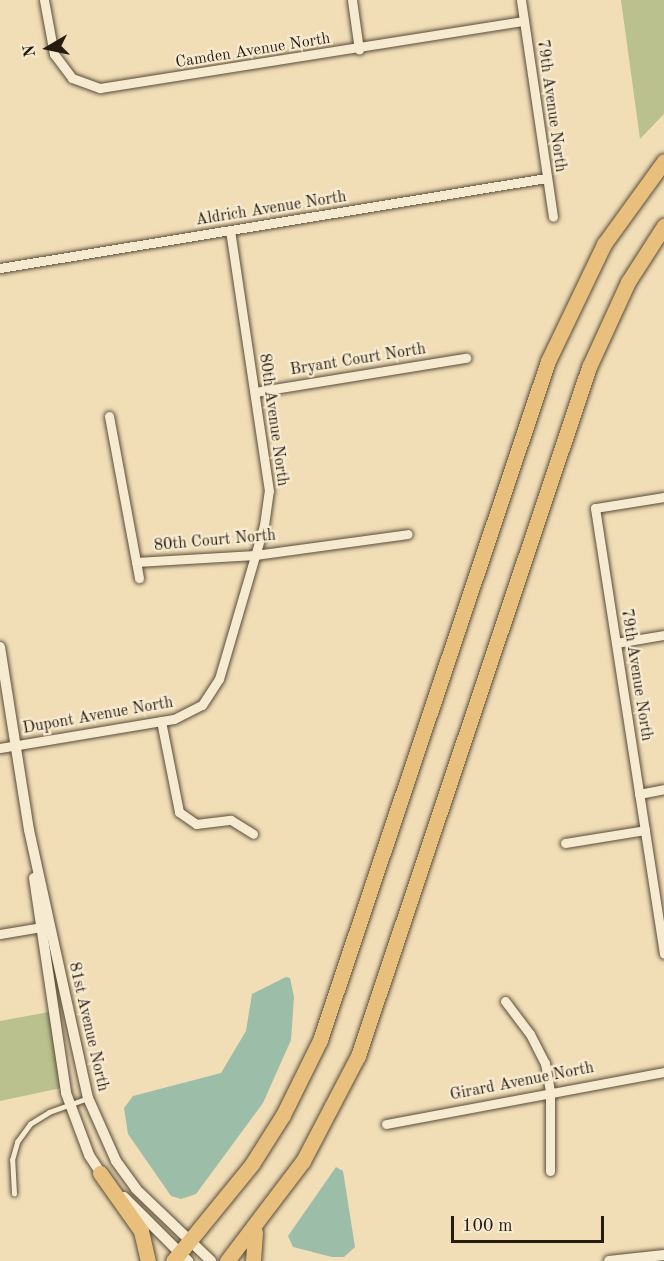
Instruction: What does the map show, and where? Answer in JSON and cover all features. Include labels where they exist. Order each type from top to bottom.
[{"type":"highway","points":[[183,1255],[266,1142],[320,1040],[549,361],[604,244],[664,161]]},
{"type":"highway","points":[[227,1261],[256,1228],[310,1150],[358,1056],[594,352],[628,282],[664,226]]},
{"type":"highway","points":[[99,1173],[141,1231],[148,1261]]},
{"type":"highway","points":[[253,1261],[251,1246],[256,1228]]},
{"type":"street","name":"Camden Avenue North","points":[[44,0],[58,61],[72,78],[100,88],[359,50],[524,21]]},
{"type":"street","points":[[352,0],[359,50]]},
{"type":"street","name":"79th Avenue North","points":[[520,0],[553,217]]},
{"type":"street","name":"Aldrich Avenue North","points":[[0,268],[546,178]]},
{"type":"street","name":"80th Avenue North","points":[[219,679],[255,555],[269,491],[230,230]]},
{"type":"street","name":"Bryant Court North","points":[[255,392],[466,358]]},
{"type":"street","name":"80th Court North","points":[[109,416],[136,562],[255,555],[408,534]]},
{"type":"street","name":"79th Avenue North","points":[[664,497],[595,508],[664,954]]},
{"type":"street","points":[[136,562],[139,578]]},
{"type":"street","points":[[616,643],[664,635]]},
{"type":"street","name":"81st Avenue North","points":[[0,647],[29,830],[88,1098],[117,1162],[160,1215],[183,1255]]},
{"type":"street","name":"Dupont Avenue North","points":[[0,748],[189,714],[202,705],[219,679]]},
{"type":"street","points":[[160,721],[179,812],[196,824],[231,820],[253,834]]},
{"type":"street","points":[[639,794],[664,789]]},
{"type":"street","name":"81st Avenue North","points":[[29,830],[39,927],[70,1104],[99,1173],[183,1255],[211,1261]]},
{"type":"street","points":[[565,843],[645,830]]},
{"type":"street","points":[[0,934],[51,925]]},
{"type":"street","points":[[505,1001],[538,1048],[550,1091],[550,1171]]},
{"type":"street","name":"Girard Avenue North","points":[[386,1124],[550,1091],[664,1072]]},
{"type":"street","points":[[609,1261],[664,1255]]},
{"type":"lane","points":[[14,1194],[12,1160],[17,1142],[30,1124],[70,1104],[88,1098]]},
{"type":"shaded area","points":[[621,0],[664,0],[664,114],[640,139]]},
{"type":"shaded area","points":[[286,977],[290,978],[294,997],[291,1040],[263,1103],[196,1194],[181,1199],[171,1196],[128,1134],[124,1108],[133,1096],[221,1073],[246,1031],[252,994]]},
{"type":"shaded area","points":[[49,1012],[61,1088],[0,1101],[0,1021]]},
{"type":"shaded area","points":[[336,1167],[343,1171],[355,1247],[344,1257],[332,1257],[293,1247],[288,1236]]}]
